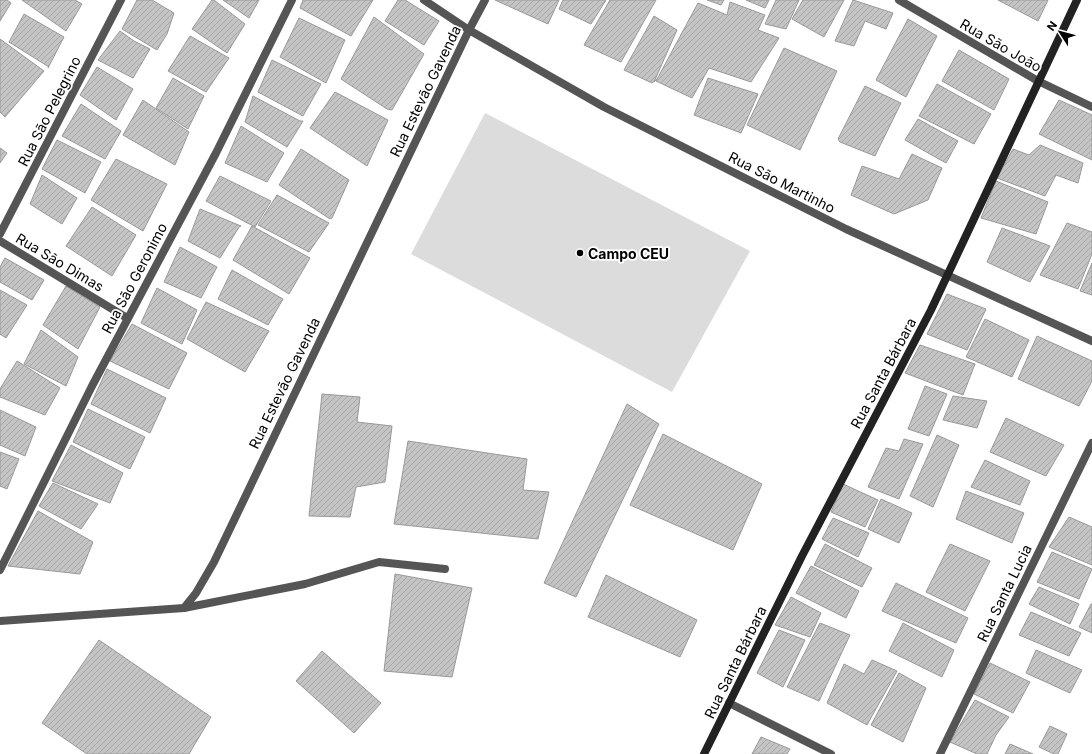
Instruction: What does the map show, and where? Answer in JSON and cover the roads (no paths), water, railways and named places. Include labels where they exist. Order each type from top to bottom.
[{"type":"street","name":"Rua São Pelegrino","points":[[0,234],[121,0]]},
{"type":"street","name":"Rua São Geronimo","points":[[0,570],[127,318],[216,153],[292,0]]},
{"type":"street","name":"Rua São Martinho","points":[[424,0],[469,30],[604,107],[846,229],[1092,341]]},
{"type":"street","name":"Rua Estevão Gavenda","points":[[184,608],[196,593],[214,562],[469,30],[485,0]]},
{"type":"street","name":"Rua São João","points":[[899,0],[1038,81],[1092,108]]},
{"type":"street","name":"Rua Santa Bárbara","points":[[704,754],[802,556],[927,318],[1077,0]]},
{"type":"street","name":"Rua São Dimas","points":[[0,241],[127,318]]},
{"type":"street","name":"Rua Santa Lucia","points":[[940,754],[1092,443]]},
{"type":"street","points":[[0,621],[184,608],[305,584],[379,562],[445,569]]},
{"type":"street","points":[[729,703],[831,754]]},
{"type":"place","name":"Campo CEU","points":[[580,253]]}]
